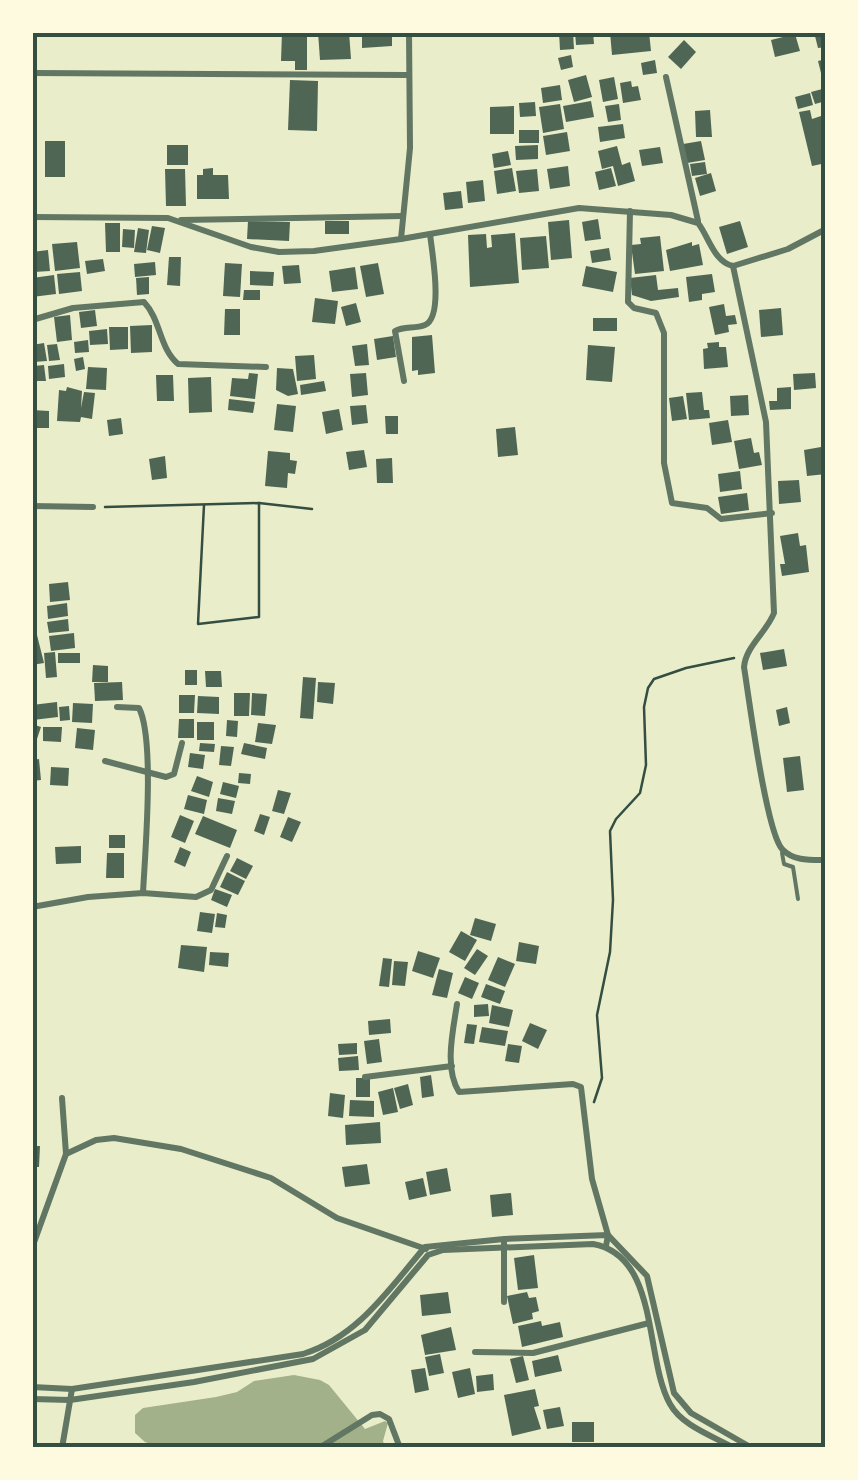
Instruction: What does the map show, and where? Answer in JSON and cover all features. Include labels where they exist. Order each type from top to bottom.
[{"type":"street","points":[[401,238],[410,148],[409,32]]},
{"type":"street","points":[[32,73],[408,76]]},
{"type":"street","points":[[666,78],[698,223],[725,265],[788,249],[826,228]]},
{"type":"street","points":[[175,220],[250,247],[279,252],[314,251],[580,208],[671,215],[698,223]]},
{"type":"street","points":[[630,211],[628,302],[634,308],[656,312],[664,333],[664,463],[672,503],[707,508],[721,519],[772,513]]},
{"type":"street","points":[[32,217],[175,220],[403,216]]},
{"type":"street","points":[[404,381],[395,331],[423,326],[436,310],[430,234]]},
{"type":"street","points":[[733,266],[766,422],[772,513],[774,613],[766,632],[745,656],[764,786],[781,848],[795,858],[826,860]]},
{"type":"street","points":[[32,320],[73,308],[144,302],[154,316],[166,349],[178,364],[266,368]]},
{"type":"street","points":[[32,506],[93,507]]},
{"type":"street","points":[[117,707],[142,711],[147,774],[143,893]]},
{"type":"street","points":[[104,762],[166,777],[174,774],[182,744]]},
{"type":"street","points":[[32,908],[88,897],[143,893],[187,898],[204,895],[217,880],[226,856]]},
{"type":"street","points":[[457,1004],[452,1066],[459,1092],[578,1085],[582,1090],[592,1179],[608,1235],[606,1246]]},
{"type":"street","points":[[365,1077],[452,1066]]},
{"type":"street","points":[[32,1248],[66,1154],[62,1098]]},
{"type":"street","points":[[66,1154],[96,1140],[114,1138],[180,1149],[272,1178],[358,1228],[427,1251],[608,1235],[647,1276],[674,1393],[691,1413],[752,1448]]},
{"type":"street","points":[[504,1243],[606,1246],[632,1271],[645,1306],[669,1403],[684,1420],[734,1448]]},
{"type":"street","points":[[504,1243],[504,1302]]},
{"type":"street","points":[[32,1399],[70,1400],[194,1382],[312,1355],[365,1330],[427,1251]]},
{"type":"street","points":[[645,1306],[655,1303]]},
{"type":"street","points":[[475,1352],[534,1353],[649,1323]]},
{"type":"street","points":[[32,1388],[72,1388],[312,1355]]},
{"type":"street","points":[[660,1376],[670,1374]]},
{"type":"street","points":[[62,1448],[72,1388]]},
{"type":"street","points":[[684,1420],[691,1413]]},
{"type":"street","points":[[318,1448],[380,1414],[389,1419],[400,1448]]},
{"type":"lane","points":[[781,848],[784,864],[794,867],[798,899]]},
{"type":"path","points":[[204,504],[198,624],[260,617],[259,504]]},
{"type":"path","points":[[93,507],[259,504],[312,509]]},
{"type":"path","points":[[587,1127],[602,1078],[597,1015],[610,952],[610,831],[640,793],[646,765],[644,707],[648,688],[654,680],[686,668],[745,656]]},
{"type":"shaded area","points":[[294,1375],[329,1385],[365,1429],[388,1423],[385,1447],[161,1448],[135,1433],[135,1415],[143,1408],[216,1397],[237,1392],[254,1381]]},
{"type":"building","points":[[282,32],[307,32],[307,70],[295,70],[295,61],[281,61]]},
{"type":"building","points":[[318,32],[349,32],[351,59],[320,60]]},
{"type":"building","points":[[362,32],[392,32],[392,46],[362,48]]},
{"type":"building","points":[[559,32],[573,32],[574,49],[560,50]]},
{"type":"building","points":[[575,32],[593,32],[594,44],[576,45]]},
{"type":"building","points":[[610,32],[649,32],[651,51],[612,55]]},
{"type":"building","points":[[814,32],[826,32],[826,47],[818,48]]},
{"type":"building","points":[[795,34],[800,51],[775,57],[771,40]]},
{"type":"building","points":[[684,40],[696,52],[681,69],[668,57]]},
{"type":"building","points":[[571,55],[573,67],[561,70],[558,58]]},
{"type":"building","points":[[826,59],[826,85],[824,85],[818,61]]},
{"type":"building","points":[[655,60],[657,73],[643,75],[641,63]]},
{"type":"building","points":[[586,75],[592,97],[574,102],[568,80]]},
{"type":"building","points":[[614,77],[618,99],[603,102],[599,80]]},
{"type":"building","points":[[290,80],[318,81],[317,131],[288,130]]},
{"type":"building","points":[[631,81],[632,87],[638,86],[641,100],[623,103],[620,83]]},
{"type":"building","points":[[560,85],[562,100],[543,103],[541,88]]},
{"type":"building","points":[[826,88],[826,101],[815,104],[811,92]]},
{"type":"building","points":[[810,93],[813,105],[798,109],[795,97]]},
{"type":"building","points":[[591,101],[594,117],[566,122],[563,106]]},
{"type":"building","points":[[535,102],[536,116],[520,117],[519,103]]},
{"type":"building","points":[[560,104],[564,129],[543,133],[539,107]]},
{"type":"building","points":[[619,104],[621,120],[608,122],[605,106]]},
{"type":"building","points":[[514,106],[514,134],[490,134],[490,107]]},
{"type":"building","points":[[710,110],[712,137],[696,137],[695,111]]},
{"type":"building","points":[[810,110],[812,119],[824,115],[826,121],[826,163],[812,166],[799,112]]},
{"type":"building","points":[[623,124],[625,138],[600,142],[598,127]]},
{"type":"building","points":[[519,130],[539,130],[539,143],[519,143]]},
{"type":"building","points":[[567,132],[570,151],[546,155],[543,136]]},
{"type":"building","points":[[45,141],[65,141],[65,177],[45,177]]},
{"type":"building","points":[[701,141],[705,160],[687,163],[683,144]]},
{"type":"building","points":[[167,145],[188,145],[188,165],[167,165]]},
{"type":"building","points":[[538,145],[538,159],[516,160],[515,146]]},
{"type":"building","points":[[617,146],[622,165],[630,162],[635,181],[618,186],[613,166],[602,169],[598,151]]},
{"type":"building","points":[[660,147],[663,163],[642,166],[639,150]]},
{"type":"building","points":[[508,151],[511,165],[494,168],[492,154]]},
{"type":"building","points":[[705,162],[707,174],[692,176],[690,164]]},
{"type":"building","points":[[568,166],[570,186],[550,189],[547,169]]},
{"type":"building","points":[[213,168],[213,175],[228,175],[229,199],[197,199],[197,175],[203,175],[203,169]]},
{"type":"building","points":[[512,168],[516,191],[497,194],[494,171]]},
{"type":"building","points":[[611,168],[616,186],[599,190],[595,172]]},
{"type":"building","points":[[165,169],[185,169],[186,206],[166,206]]},
{"type":"building","points":[[537,169],[539,191],[519,193],[516,171]]},
{"type":"building","points":[[711,173],[716,191],[700,196],[695,178]]},
{"type":"building","points":[[483,180],[485,201],[468,203],[466,182]]},
{"type":"building","points":[[461,191],[463,208],[445,210],[443,193]]},
{"type":"building","points":[[598,219],[601,239],[585,241],[582,222]]},
{"type":"building","points":[[569,220],[572,258],[551,260],[548,222]]},
{"type":"building","points":[[248,221],[290,222],[289,241],[247,239]]},
{"type":"building","points":[[325,221],[349,221],[349,234],[325,234]]},
{"type":"building","points":[[740,221],[748,247],[727,254],[719,227]]},
{"type":"building","points":[[105,223],[120,223],[120,252],[106,252]]},
{"type":"building","points":[[152,226],[165,228],[160,253],[147,250]]},
{"type":"building","points":[[138,228],[149,230],[146,253],[134,252]]},
{"type":"building","points":[[123,229],[135,230],[134,248],[122,247]]},
{"type":"building","points":[[515,233],[519,283],[470,287],[468,235],[486,234],[487,248],[492,247],[491,235]]},
{"type":"building","points":[[546,236],[549,268],[522,270],[520,238]]},
{"type":"building","points":[[660,236],[664,271],[635,274],[631,245],[641,244],[640,238]]},
{"type":"building","points":[[77,242],[80,268],[55,271],[52,244]]},
{"type":"building","points":[[692,242],[692,246],[699,244],[703,265],[670,271],[666,250]]},
{"type":"building","points":[[609,248],[611,260],[592,263],[590,251]]},
{"type":"building","points":[[48,250],[50,271],[34,272],[32,252]]},
{"type":"building","points":[[169,257],[181,257],[180,286],[167,285]]},
{"type":"building","points":[[103,259],[105,271],[87,274],[85,261]]},
{"type":"building","points":[[155,262],[156,275],[135,277],[134,264]]},
{"type":"building","points":[[225,263],[242,264],[240,297],[223,296]]},
{"type":"building","points":[[378,263],[384,294],[366,297],[360,266]]},
{"type":"building","points":[[299,265],[301,283],[284,284],[282,266]]},
{"type":"building","points":[[586,266],[617,272],[613,292],[582,286]]},
{"type":"building","points":[[355,267],[358,289],[332,292],[329,271]]},
{"type":"building","points":[[250,271],[274,272],[273,286],[250,285]]},
{"type":"building","points":[[80,272],[82,291],[59,294],[57,274]]},
{"type":"building","points":[[712,274],[715,292],[689,302],[686,277]]},
{"type":"building","points":[[54,275],[56,294],[32,297],[32,278]]},
{"type":"building","points":[[656,275],[658,290],[678,288],[679,297],[651,301],[632,295],[630,278]]},
{"type":"building","points":[[149,277],[149,294],[137,295],[136,278]]},
{"type":"building","points":[[244,290],[260,290],[260,300],[243,300]]},
{"type":"building","points":[[315,298],[338,301],[335,324],[312,322]]},
{"type":"building","points":[[356,303],[361,322],[346,326],[341,307]]},
{"type":"building","points":[[724,304],[726,316],[735,315],[737,324],[728,325],[729,332],[715,335],[709,307]]},
{"type":"building","points":[[781,308],[783,335],[761,337],[759,310]]},
{"type":"building","points":[[225,309],[240,309],[240,335],[224,335]]},
{"type":"building","points":[[95,310],[97,326],[81,328],[79,312]]},
{"type":"building","points":[[70,315],[72,340],[57,342],[54,317]]},
{"type":"building","points":[[593,318],[617,318],[617,331],[593,331]]},
{"type":"building","points":[[152,325],[152,352],[131,353],[130,326]]},
{"type":"building","points":[[109,327],[128,327],[128,349],[110,350]]},
{"type":"building","points":[[107,329],[108,344],[90,345],[89,331]]},
{"type":"building","points":[[432,335],[435,373],[418,375],[418,370],[412,371],[412,337]]},
{"type":"building","points":[[393,336],[396,357],[377,360],[374,339]]},
{"type":"building","points":[[88,340],[89,352],[75,353],[74,342]]},
{"type":"building","points":[[719,342],[719,347],[726,347],[728,367],[704,369],[703,349],[708,348],[707,343]]},
{"type":"building","points":[[44,343],[47,361],[33,362],[32,345]]},
{"type":"building","points":[[57,344],[60,360],[49,361],[47,345]]},
{"type":"building","points":[[367,344],[369,365],[355,366],[352,346]]},
{"type":"building","points":[[588,345],[615,347],[612,382],[586,380]]},
{"type":"building","points":[[314,355],[316,379],[297,381],[295,356]]},
{"type":"building","points":[[83,357],[85,369],[76,371],[74,359]]},
{"type":"building","points":[[64,364],[65,377],[49,379],[48,366]]},
{"type":"building","points":[[44,365],[46,381],[35,381],[34,366]]},
{"type":"building","points":[[88,367],[107,368],[106,390],[86,389]]},
{"type":"building","points":[[277,368],[293,369],[298,394],[288,396],[276,390]]},
{"type":"building","points":[[249,373],[258,374],[255,399],[230,396],[232,378],[248,379]]},
{"type":"building","points":[[366,373],[368,395],[352,397],[350,374]]},
{"type":"building","points":[[815,373],[816,388],[794,390],[793,374]]},
{"type":"building","points":[[156,375],[173,375],[174,401],[157,401]]},
{"type":"building","points":[[211,377],[212,412],[189,413],[188,378]]},
{"type":"building","points":[[324,381],[326,391],[301,395],[300,385]]},
{"type":"building","points":[[67,387],[82,391],[81,408],[84,392],[95,393],[92,419],[57,421],[59,390],[66,391]]},
{"type":"building","points":[[791,387],[791,409],[770,410],[769,401],[777,401],[777,388]]},
{"type":"building","points":[[702,392],[704,410],[709,410],[710,418],[689,420],[686,393]]},
{"type":"building","points":[[748,395],[749,415],[731,416],[730,396]]},
{"type":"building","points":[[683,396],[687,419],[672,421],[669,398]]},
{"type":"building","points":[[229,399],[255,402],[253,413],[228,410]]},
{"type":"building","points":[[277,404],[296,406],[293,432],[274,430]]},
{"type":"building","points":[[366,405],[368,423],[352,425],[350,406]]},
{"type":"building","points":[[339,409],[343,430],[326,434],[322,412]]},
{"type":"building","points":[[32,410],[49,411],[49,428],[32,428]]},
{"type":"building","points":[[385,416],[398,416],[398,434],[386,434]]},
{"type":"building","points":[[121,418],[123,434],[109,436],[107,420]]},
{"type":"building","points":[[728,420],[732,442],[712,445],[709,423]]},
{"type":"building","points":[[515,427],[518,455],[498,457],[496,429]]},
{"type":"building","points":[[751,438],[762,465],[739,469],[734,441]]},
{"type":"building","points":[[821,447],[826,474],[807,476],[804,450]]},
{"type":"building","points":[[364,450],[367,467],[349,470],[346,452]]},
{"type":"building","points":[[268,451],[290,453],[290,460],[297,461],[295,474],[288,473],[287,488],[265,486]]},
{"type":"building","points":[[165,456],[167,478],[152,480],[149,459]]},
{"type":"building","points":[[392,458],[393,483],[377,483],[376,459]]},
{"type":"building","points":[[740,471],[742,489],[720,492],[718,474]]},
{"type":"building","points":[[799,480],[801,502],[779,504],[778,481]]},
{"type":"building","points":[[747,493],[749,510],[721,514],[718,497]]},
{"type":"building","points":[[798,533],[800,546],[806,545],[809,572],[782,576],[780,564],[785,564],[780,536]]},
{"type":"building","points":[[68,582],[70,600],[50,602],[49,584]]},
{"type":"building","points":[[67,603],[68,616],[48,619],[47,606]]},
{"type":"building","points":[[68,619],[69,631],[49,633],[47,622]]},
{"type":"building","points":[[74,633],[75,648],[51,651],[49,636]]},
{"type":"building","points":[[37,635],[44,663],[32,665],[32,636]]},
{"type":"building","points":[[784,649],[787,666],[763,670],[760,653]]},
{"type":"building","points":[[55,652],[57,677],[46,678],[44,653]]},
{"type":"building","points":[[58,653],[80,653],[80,663],[58,663]]},
{"type":"building","points":[[93,665],[108,666],[108,682],[92,682]]},
{"type":"building","points":[[185,670],[197,670],[197,685],[185,685]]},
{"type":"building","points":[[205,671],[221,671],[222,687],[206,687]]},
{"type":"building","points":[[303,677],[316,678],[313,719],[300,718]]},
{"type":"building","points":[[122,682],[123,700],[95,701],[94,683]]},
{"type":"building","points":[[318,682],[335,683],[333,704],[317,702]]},
{"type":"building","points":[[234,693],[250,693],[249,716],[234,716]]},
{"type":"building","points":[[252,693],[267,694],[265,716],[251,715]]},
{"type":"building","points":[[179,695],[195,695],[194,713],[179,713]]},
{"type":"building","points":[[198,696],[219,697],[219,714],[197,713]]},
{"type":"building","points":[[57,702],[58,717],[33,720],[32,705]]},
{"type":"building","points":[[73,703],[93,704],[92,723],[72,722]]},
{"type":"building","points":[[69,706],[70,720],[60,721],[59,707]]},
{"type":"building","points":[[787,707],[790,723],[779,726],[776,710]]},
{"type":"building","points":[[179,719],[194,719],[194,738],[178,738]]},
{"type":"building","points":[[227,720],[238,721],[237,737],[226,736]]},
{"type":"building","points":[[197,722],[214,722],[214,740],[197,740]]},
{"type":"building","points":[[258,723],[276,725],[272,744],[255,742]]},
{"type":"building","points":[[32,724],[41,727],[36,742],[32,741]]},
{"type":"building","points":[[43,727],[62,727],[61,742],[43,741]]},
{"type":"building","points":[[77,728],[95,730],[93,750],[75,748]]},
{"type":"building","points":[[200,743],[215,744],[214,752],[199,751]]},
{"type":"building","points":[[244,743],[267,748],[265,759],[241,754]]},
{"type":"building","points":[[221,746],[234,747],[231,766],[219,765]]},
{"type":"building","points":[[190,753],[205,755],[203,769],[188,767]]},
{"type":"building","points":[[800,756],[804,790],[787,792],[783,758]]},
{"type":"building","points":[[39,759],[41,780],[32,781],[32,760]]},
{"type":"building","points":[[51,767],[69,768],[68,786],[50,785]]},
{"type":"building","points":[[239,773],[251,774],[250,784],[238,783]]},
{"type":"building","points":[[197,776],[213,782],[209,797],[191,791]]},
{"type":"building","points":[[223,782],[239,786],[236,798],[220,794]]},
{"type":"building","points":[[278,790],[291,793],[284,814],[272,811]]},
{"type":"building","points":[[188,795],[207,800],[204,814],[184,809]]},
{"type":"building","points":[[218,798],[235,801],[232,814],[216,811]]},
{"type":"building","points":[[260,814],[270,817],[264,835],[254,831]]},
{"type":"building","points":[[180,815],[194,821],[185,843],[171,837]]},
{"type":"building","points":[[203,816],[237,830],[230,848],[195,834]]},
{"type":"building","points":[[288,817],[301,822],[292,842],[280,837]]},
{"type":"building","points":[[109,835],[125,835],[125,848],[109,848]]},
{"type":"building","points":[[81,846],[81,863],[56,864],[55,847]]},
{"type":"building","points":[[180,847],[191,852],[185,867],[174,862]]},
{"type":"building","points":[[107,853],[124,853],[124,878],[106,878]]},
{"type":"building","points":[[237,858],[253,866],[246,879],[230,871]]},
{"type":"building","points":[[227,872],[245,881],[238,895],[220,887]]},
{"type":"building","points":[[215,889],[232,895],[227,907],[211,900]]},
{"type":"building","points":[[200,912],[215,914],[212,933],[197,931]]},
{"type":"building","points":[[217,913],[227,915],[225,928],[215,927]]},
{"type":"building","points":[[475,918],[496,924],[491,941],[470,935]]},
{"type":"building","points":[[461,931],[477,940],[465,961],[449,952]]},
{"type":"building","points":[[519,942],[539,946],[536,964],[516,961]]},
{"type":"building","points":[[181,945],[207,947],[204,972],[178,968]]},
{"type":"building","points":[[477,949],[488,956],[475,975],[464,968]]},
{"type":"building","points":[[418,951],[440,958],[433,978],[412,971]]},
{"type":"building","points":[[210,952],[229,953],[228,967],[209,965]]},
{"type":"building","points":[[498,957],[515,964],[505,987],[488,980]]},
{"type":"building","points":[[383,958],[392,959],[389,987],[379,986]]},
{"type":"building","points":[[394,961],[408,962],[405,986],[392,985]]},
{"type":"building","points":[[439,969],[453,973],[447,998],[432,995]]},
{"type":"building","points":[[465,977],[479,983],[472,999],[458,993]]},
{"type":"building","points":[[486,984],[505,991],[500,1004],[481,997]]},
{"type":"building","points":[[488,1004],[489,1016],[474,1017],[474,1005]]},
{"type":"building","points":[[492,1005],[513,1010],[509,1027],[489,1023]]},
{"type":"building","points":[[390,1019],[391,1033],[369,1035],[368,1021]]},
{"type":"building","points":[[530,1023],[547,1030],[538,1049],[522,1041]]},
{"type":"building","points":[[467,1024],[477,1025],[474,1044],[464,1043]]},
{"type":"building","points":[[482,1027],[508,1031],[505,1046],[479,1042]]},
{"type":"building","points":[[379,1039],[382,1062],[367,1064],[364,1041]]},
{"type":"building","points":[[357,1043],[357,1054],[339,1055],[338,1044]]},
{"type":"building","points":[[508,1044],[522,1046],[519,1063],[505,1061]]},
{"type":"building","points":[[358,1056],[359,1070],[339,1071],[338,1058]]},
{"type":"building","points":[[431,1075],[434,1096],[422,1098],[420,1077]]},
{"type":"building","points":[[356,1078],[370,1078],[370,1097],[356,1097]]},
{"type":"building","points":[[408,1084],[413,1105],[400,1109],[394,1088]]},
{"type":"building","points":[[393,1088],[398,1112],[383,1115],[378,1092]]},
{"type":"building","points":[[330,1093],[345,1095],[343,1118],[328,1116]]},
{"type":"building","points":[[350,1100],[374,1101],[374,1117],[349,1116]]},
{"type":"building","points":[[380,1122],[381,1143],[346,1145],[345,1125]]},
{"type":"building","points":[[32,1146],[40,1146],[39,1167],[32,1167]]},
{"type":"building","points":[[367,1164],[370,1184],[345,1187],[342,1167]]},
{"type":"building","points":[[447,1168],[451,1191],[430,1195],[426,1172]]},
{"type":"building","points":[[423,1178],[427,1196],[409,1200],[405,1182]]},
{"type":"building","points":[[511,1193],[513,1215],[492,1217],[490,1195]]},
{"type":"building","points":[[534,1255],[538,1288],[518,1290],[514,1258]]},
{"type":"building","points":[[448,1292],[451,1313],[422,1316],[420,1295]]},
{"type":"building","points":[[527,1292],[529,1298],[536,1297],[539,1311],[532,1313],[533,1319],[513,1324],[507,1296]]},
{"type":"building","points":[[541,1321],[542,1326],[560,1322],[563,1337],[522,1347],[518,1326]]},
{"type":"building","points":[[451,1327],[456,1350],[425,1355],[421,1335]]},
{"type":"building","points":[[440,1354],[444,1373],[429,1376],[425,1357]]},
{"type":"building","points":[[558,1355],[562,1371],[535,1377],[532,1361]]},
{"type":"building","points":[[523,1356],[529,1380],[516,1383],[510,1359]]},
{"type":"building","points":[[425,1368],[429,1390],[415,1393],[411,1370]]},
{"type":"building","points":[[470,1368],[475,1394],[458,1398],[452,1372]]},
{"type":"building","points":[[493,1374],[494,1390],[477,1392],[476,1376]]},
{"type":"building","points":[[535,1389],[539,1406],[534,1407],[541,1429],[512,1436],[504,1395]]},
{"type":"building","points":[[560,1407],[564,1426],[547,1429],[543,1410]]},
{"type":"building","points":[[572,1422],[594,1422],[594,1442],[572,1442]]}]
